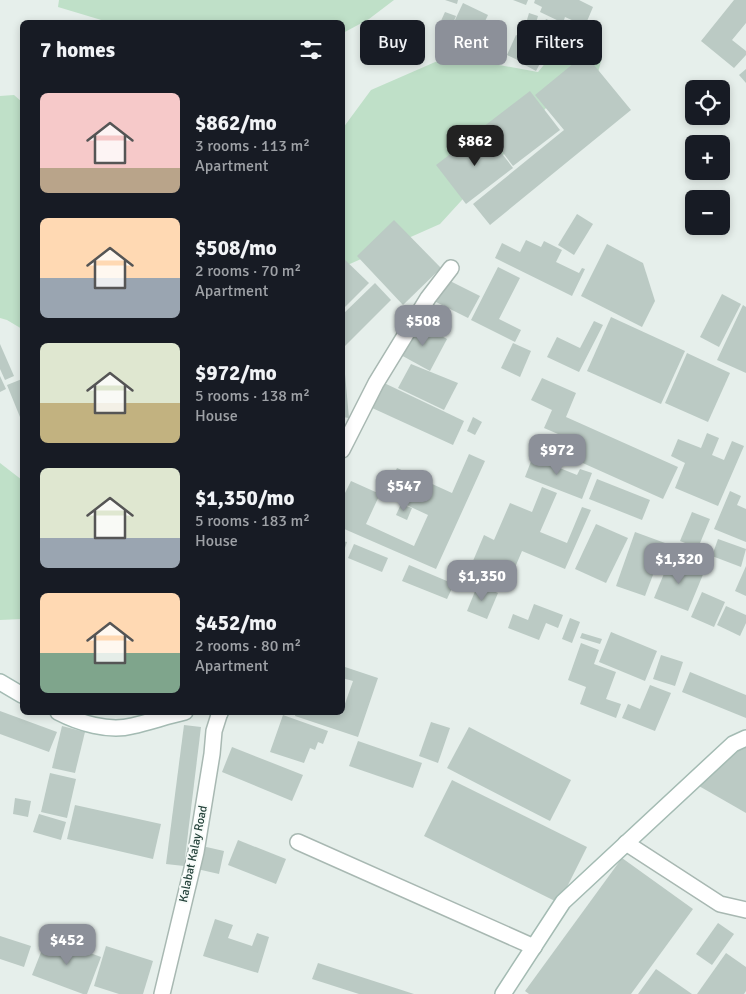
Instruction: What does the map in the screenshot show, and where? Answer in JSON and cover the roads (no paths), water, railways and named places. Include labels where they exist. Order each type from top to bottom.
[{"type":"street","points":[[345,444],[376,383],[428,298],[451,268]]},
{"type":"street","points":[[0,682],[20,694]]},
{"type":"street","points":[[66,715],[86,723],[111,728],[131,727],[171,715]]},
{"type":"street","name":"Kalabat Kalay Road","points":[[162,994],[196,852],[214,731],[219,715]]},
{"type":"street","points":[[503,994],[563,902],[733,744],[746,738]]},
{"type":"street","points":[[298,842],[534,947]]},
{"type":"street","points":[[626,843],[720,904],[746,910]]}]
